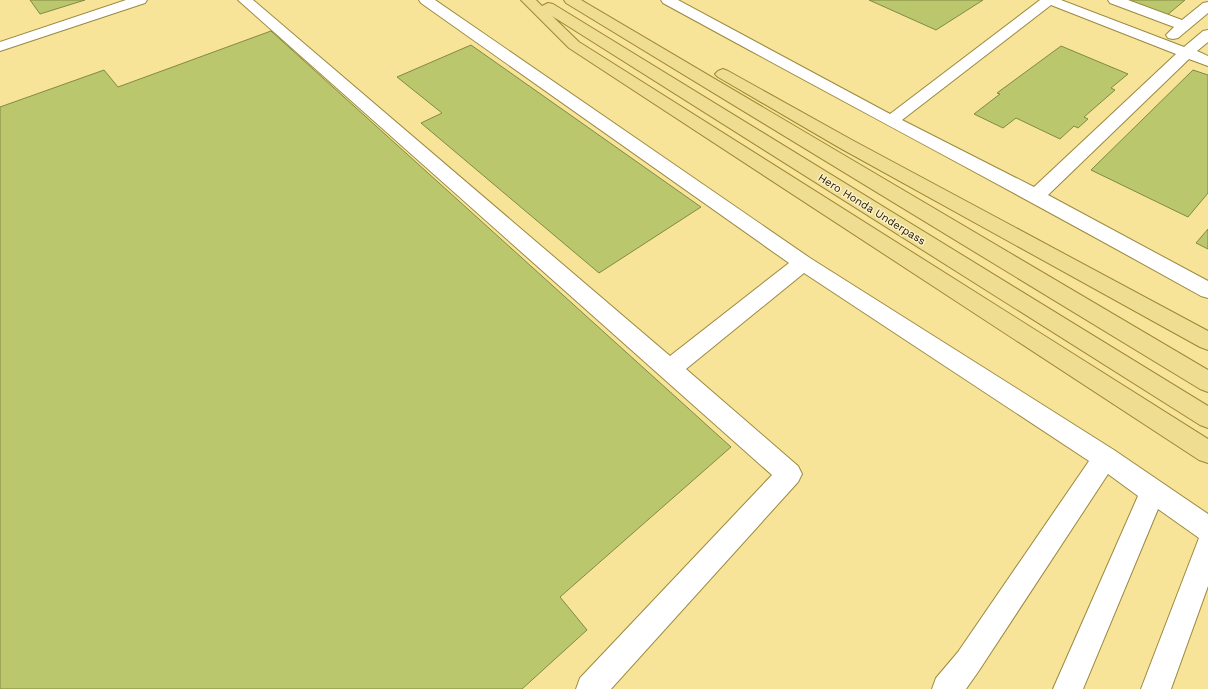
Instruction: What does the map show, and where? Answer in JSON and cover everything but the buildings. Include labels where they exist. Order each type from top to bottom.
[{"type":"main road","points":[[528,0],[574,45],[1208,452]]},
{"type":"main road","name":"Hero Honda Underpass","points":[[536,0],[1208,418]]},
{"type":"main road","points":[[572,0],[1208,382]]},
{"type":"main road","points":[[587,0],[614,11],[846,144],[1208,341]]},
{"type":"lane","points":[[0,47],[140,0]]},
{"type":"lane","points":[[245,0],[789,474],[591,689]]},
{"type":"lane","points":[[426,0],[803,263],[1105,458],[1208,530]]},
{"type":"lane","points":[[668,0],[891,121],[1036,196],[1208,290]]},
{"type":"lane","points":[[891,121],[1049,0],[1208,61]]},
{"type":"lane","points":[[1115,0],[1183,26]]},
{"type":"lane","points":[[1164,44],[1183,26],[1208,6]]},
{"type":"lane","points":[[1036,196],[1186,53],[1208,34]]},
{"type":"lane","points":[[670,369],[803,263]]},
{"type":"lane","points":[[947,689],[968,662],[1105,458]]},
{"type":"lane","points":[[1068,689],[1153,491]]},
{"type":"lane","points":[[1156,689],[1208,548]]}]
